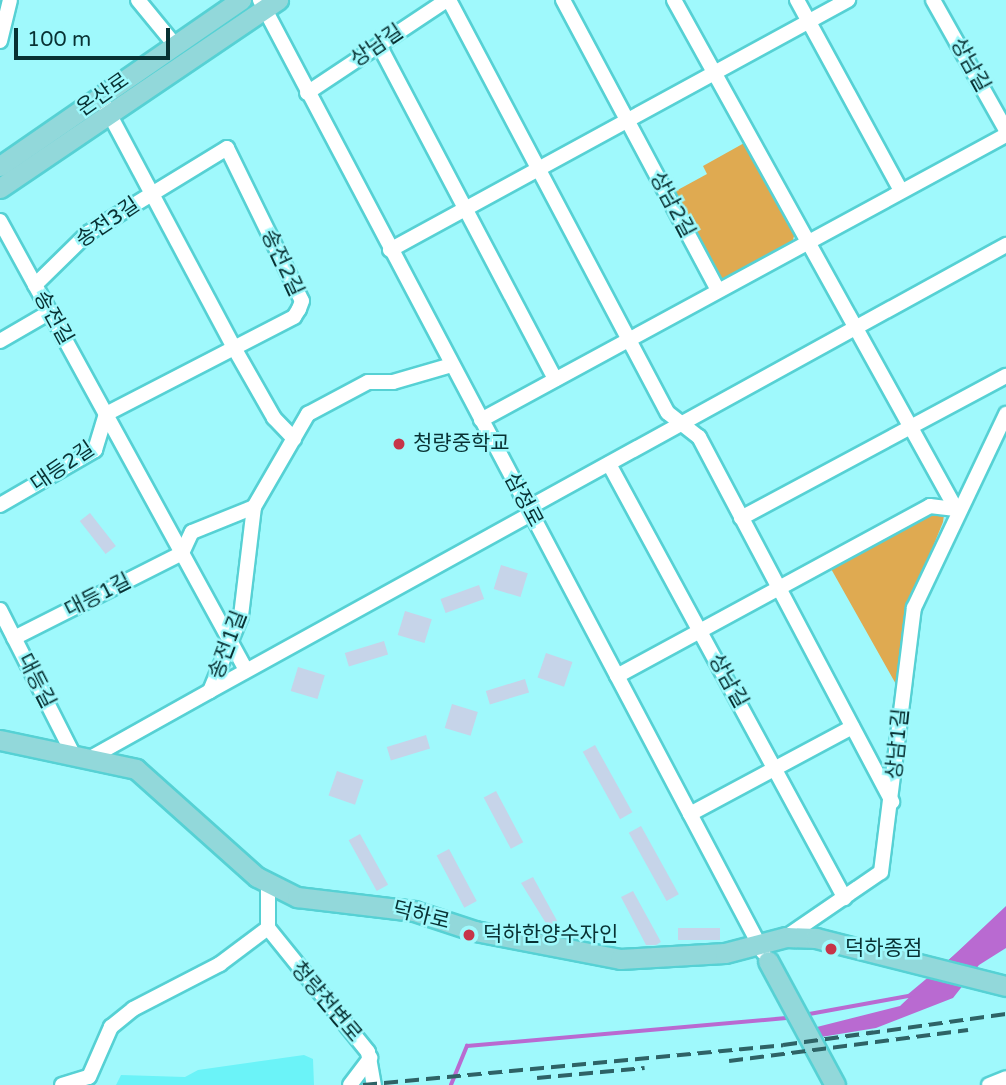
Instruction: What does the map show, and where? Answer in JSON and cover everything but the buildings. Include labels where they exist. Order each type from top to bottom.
[{"type":"main road","name":"온산로","points":[[0,166],[104,105],[175,45],[241,0]]},
{"type":"main road","points":[[0,188],[104,105],[267,3]]},
{"type":"main road","name":"덕하로","points":[[0,740],[125,764],[153,779],[268,891],[306,899],[414,911],[475,931],[620,959],[764,954],[786,937],[836,941],[1006,986]]},
{"type":"main road","points":[[764,954],[835,1085]]},
{"type":"street","points":[[0,41],[10,0]]},
{"type":"street","points":[[138,0],[175,45]]},
{"type":"street","points":[[448,0],[668,413],[699,437],[892,802]]},
{"type":"street","name":"상남길","points":[[307,93],[448,0]]},
{"type":"street","name":"상남2길","points":[[563,0],[718,290]]},
{"type":"street","points":[[674,0],[908,428],[956,509]]},
{"type":"street","points":[[797,0],[901,191]]},
{"type":"street","points":[[390,250],[848,0]]},
{"type":"street","name":"상남길","points":[[933,0],[1006,130]]},
{"type":"street","name":"삼정로","points":[[267,3],[307,93],[764,954]]},
{"type":"street","points":[[379,45],[555,379]]},
{"type":"street","name":"송전3길","points":[[104,105],[153,194]]},
{"type":"street","points":[[481,420],[1006,135]]},
{"type":"street","name":"송전3길","points":[[35,285],[88,233],[227,148]]},
{"type":"street","name":"송전2길","points":[[106,414],[233,346],[294,317],[302,301],[227,148]]},
{"type":"street","points":[[153,194],[274,418],[293,439]]},
{"type":"street","name":"송전길","points":[[0,221],[246,670]]},
{"type":"street","points":[[210,691],[609,464],[1006,245]]},
{"type":"street","points":[[0,341],[50,312]]},
{"type":"street","name":"송전1길","points":[[92,757],[210,691],[230,642],[248,584],[254,506],[312,410],[368,382],[393,382],[452,365]]},
{"type":"street","points":[[741,518],[1006,376]]},
{"type":"street","name":"대등2길","points":[[0,505],[95,450],[106,414]]},
{"type":"street","name":"상남1길","points":[[786,937],[881,873],[892,802],[910,625],[956,509],[1006,414]]},
{"type":"street","name":"상남길","points":[[609,464],[845,898]]},
{"type":"street","points":[[181,553],[192,532],[254,506]]},
{"type":"street","points":[[617,676],[930,506],[956,509]]},
{"type":"street","name":"대등1길","points":[[14,638],[181,553]]},
{"type":"street","name":"대등길","points":[[0,610],[72,752]]},
{"type":"street","points":[[690,814],[852,727]]},
{"type":"street","points":[[62,1085],[88,1081],[111,1027],[220,964],[268,925],[268,891]]},
{"type":"street","name":"청량천변로","points":[[268,925],[370,1058],[374,1085]]},
{"type":"street","points":[[350,1085],[370,1058]]},
{"type":"street","points":[[989,1085],[1006,1078]]},
{"type":"shaded area","points":[[746,142],[795,232],[792,244],[723,281],[674,192],[707,174],[703,166]]},
{"type":"shaded area","points":[[934,509],[944,515],[943,522],[904,619],[897,686],[830,567]]},
{"type":"shaded area","points":[[1006,906],[1006,948],[979,965],[953,998],[876,1028],[809,1039],[805,1030],[900,1006]]},
{"type":"shaded area","points":[[304,1055],[313,1059],[314,1085],[116,1085],[121,1075],[185,1077],[198,1070]]},
{"type":"waterway","points":[[947,964],[984,932]]},
{"type":"waterway","points":[[804,1015],[909,996],[934,975]]},
{"type":"waterway","points":[[451,1085],[467,1046],[789,1018]]},
{"type":"railway","points":[[363,1085],[783,1045],[1006,1014]]},
{"type":"railway","points":[[729,1061],[968,1030]]},
{"type":"railway","points":[[537,1078],[645,1068]]},
{"type":"place","name":"청량중학교","points":[[399,444]]},
{"type":"place","name":"덕하한양수자인","points":[[469,935]]},
{"type":"place","name":"덕하종점","points":[[831,949]]}]
